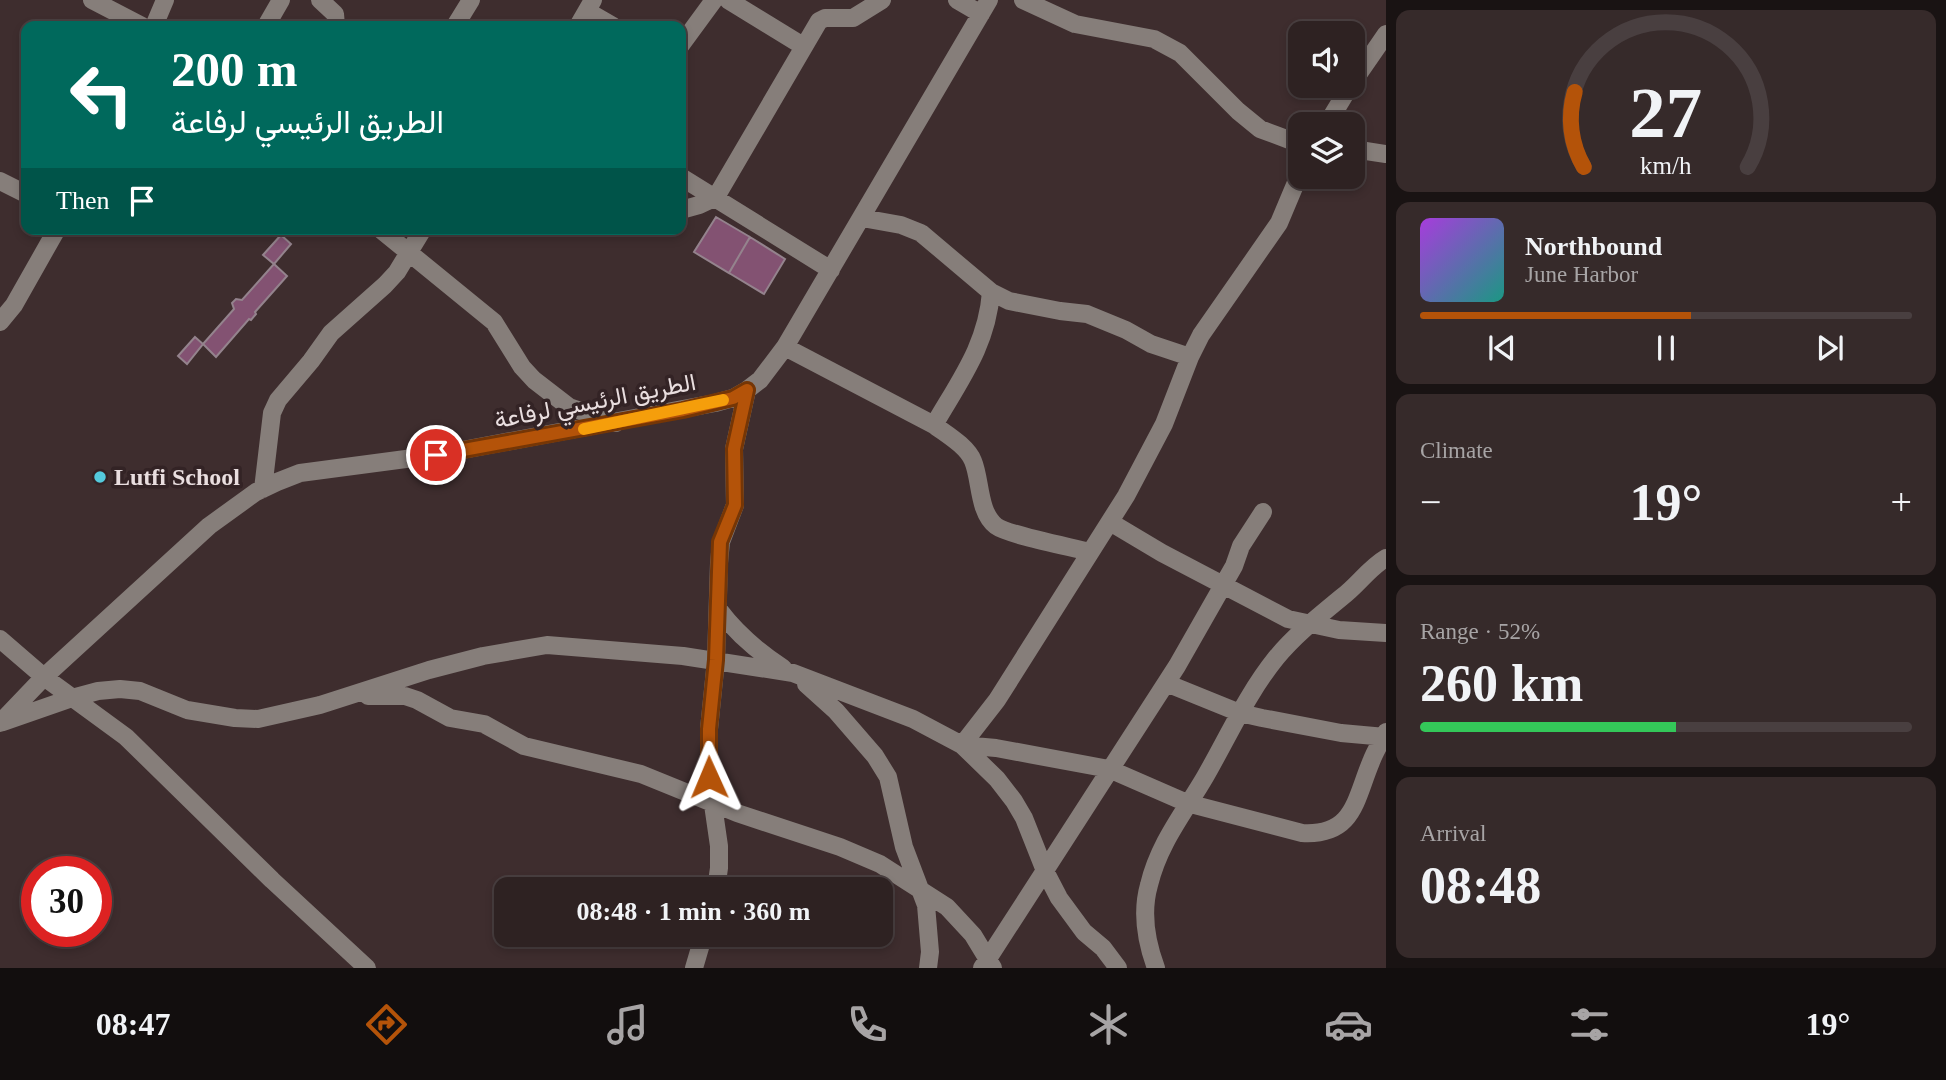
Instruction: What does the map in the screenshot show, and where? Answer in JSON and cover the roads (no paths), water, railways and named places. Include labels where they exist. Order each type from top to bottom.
[{"type":"street","points":[[92,0],[132,21]]},
{"type":"street","points":[[156,21],[165,0]]},
{"type":"street","points":[[269,21],[281,0]]},
{"type":"street","points":[[320,0],[338,13]]},
{"type":"street","points":[[459,21],[471,0]]},
{"type":"street","points":[[686,38],[714,0]]},
{"type":"street","points":[[728,0],[803,46]]},
{"type":"street","points":[[686,209],[716,197],[813,28],[825,18],[853,18],[882,0]]},
{"type":"street","points":[[957,0],[985,7]]},
{"type":"street","points":[[1023,0],[1075,24],[1154,39],[1180,53],[1238,111],[1260,129],[1288,140]]},
{"type":"street","name":"الطريق الرئيسي لرفاعة","points":[[0,723],[44,677],[208,526],[262,489],[300,473],[436,455],[617,423],[715,403],[733,398],[747,390],[760,380],[785,347],[985,7]]},
{"type":"street","points":[[586,12],[603,21]]},
{"type":"street","points":[[1365,64],[1386,34]]},
{"type":"street","points":[[1365,151],[1386,154]]},
{"type":"street","points":[[686,180],[831,270]]},
{"type":"street","points":[[0,181],[21,192]]},
{"type":"street","points":[[962,745],[996,700],[1110,522],[1160,433],[1201,335],[1279,223],[1293,189]]},
{"type":"street","points":[[862,218],[901,225],[921,233],[991,292],[1009,301],[1060,312],[1087,314],[1151,344],[1190,357]]},
{"type":"street","points":[[0,322],[7,302],[53,235]]},
{"type":"street","points":[[388,235],[494,322],[522,367],[534,380],[569,407],[617,423]]},
{"type":"street","points":[[262,489],[272,413],[278,400],[331,333],[397,272],[419,235]]},
{"type":"street","points":[[934,425],[971,365],[986,325],[991,292]]},
{"type":"street","points":[[785,347],[934,425],[954,440],[973,459],[985,509],[996,526],[1016,534],[1090,552]]},
{"type":"street","points":[[717,877],[719,846],[709,777],[709,729],[719,610],[720,542],[735,505],[734,449],[747,390]]},
{"type":"street","points":[[351,695],[405,696],[450,718],[484,724],[524,746],[641,774],[713,804],[840,847],[880,864],[947,907],[962,921],[988,965],[1166,683],[1224,583],[1241,546],[1263,512]]},
{"type":"street","points":[[1110,522],[1163,553],[1288,618],[1339,630],[1386,633]]},
{"type":"street","points":[[1156,968],[1145,921],[1149,885],[1165,839],[1205,777],[1240,712],[1276,658],[1309,624],[1386,558]]},
{"type":"street","points":[[719,610],[736,632],[760,653],[793,673],[913,719],[962,745],[1014,801],[1031,834],[1045,871],[1071,916],[1118,968]]},
{"type":"street","points":[[0,639],[44,677],[126,737],[272,880],[367,968]]},
{"type":"street","points":[[0,723],[98,691],[141,691],[187,709],[235,718],[258,719],[288,713],[483,656],[547,645],[716,660],[793,673],[836,711],[875,756],[888,777],[904,847],[926,905],[929,968]]},
{"type":"street","points":[[962,745],[996,748],[1110,769],[1187,803],[1302,833],[1329,832],[1338,828],[1354,808],[1371,760],[1385,735],[1341,733],[1240,712],[1166,683]]},
{"type":"street","points":[[694,968],[700,947]]},
{"type":"place","name":"Lutfi School","points":[[100,477]]}]
